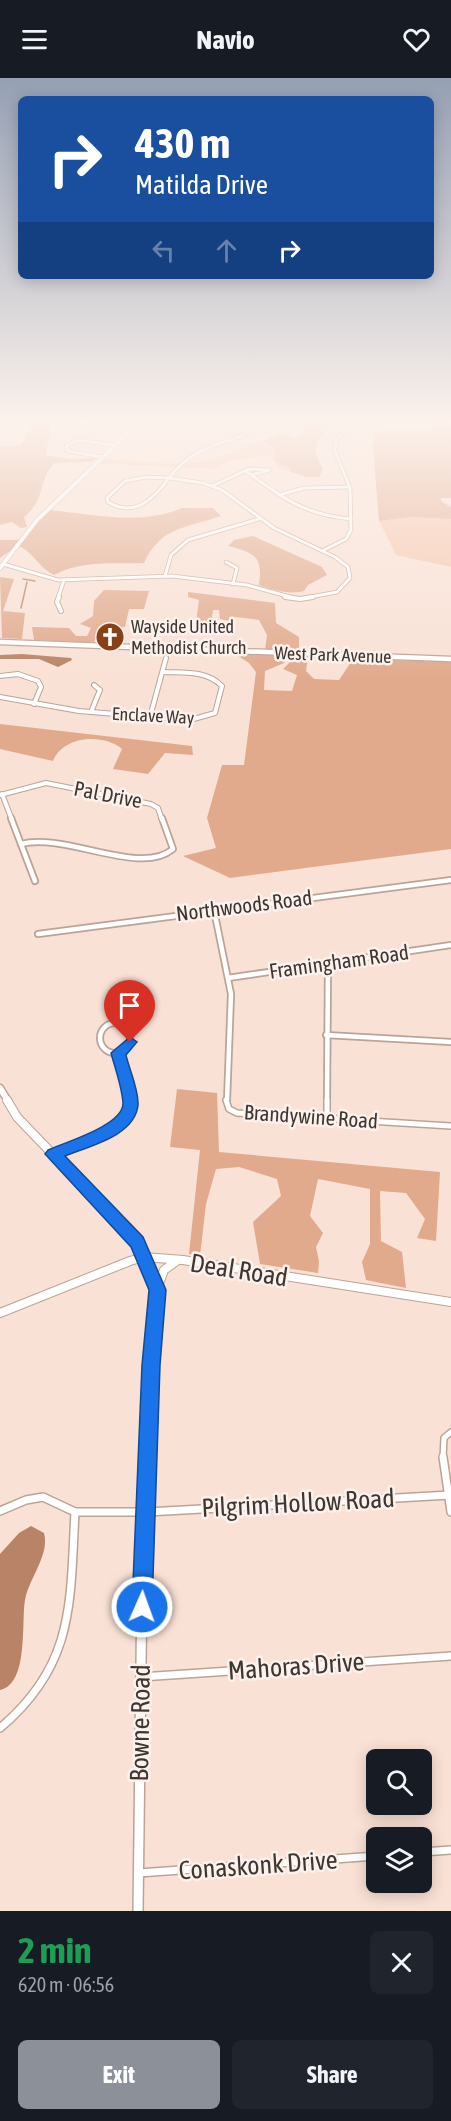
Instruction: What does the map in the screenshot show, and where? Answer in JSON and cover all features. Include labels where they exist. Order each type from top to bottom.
[{"type":"street","points":[[49,509],[34,523],[2,566],[64,580],[165,576],[233,584],[300,598],[337,592],[350,578],[348,567],[259,519],[246,509]]},
{"type":"street","points":[[297,509],[314,515],[351,519]]},
{"type":"street","points":[[322,551],[346,539],[351,530],[351,509]]},
{"type":"street","points":[[165,576],[171,555],[188,540],[259,519]]},
{"type":"street","points":[[226,562],[237,568],[233,584]]},
{"type":"street","points":[[60,612],[57,602],[64,580]]},
{"type":"street","name":"West Park Avenue","points":[[0,642],[451,659]]},
{"type":"street","points":[[150,717],[166,658]]},
{"type":"street","name":"Enclave Way","points":[[0,697],[91,712],[150,717],[200,719],[215,712],[222,686],[213,676],[163,672]]},
{"type":"street","points":[[0,676],[18,674],[38,681],[41,687],[34,704]]},
{"type":"street","points":[[91,712],[100,690],[94,685]]},
{"type":"street","name":"Pal Drive","points":[[1,795],[46,783],[152,804],[158,808],[173,849],[168,855],[145,859],[47,840],[21,843]]},
{"type":"street","points":[[1,795],[35,881]]},
{"type":"street","name":"Northwoods Road","points":[[38,934],[451,880]]},
{"type":"street","name":"Brandywine Road","points":[[214,910],[231,994],[226,1106],[237,1113],[451,1126]]},
{"type":"street","name":"Framingham Road","points":[[228,978],[451,945]]},
{"type":"street","points":[[327,1118],[328,964]]},
{"type":"street","points":[[111,1025],[121,1025],[131,1032],[130,1042],[118,1053],[105,1049],[98,1041],[100,1032],[111,1025]]},
{"type":"street","points":[[326,1035],[451,1042]]},
{"type":"street","points":[[53,1154],[116,1127],[129,1115],[131,1104],[118,1053]]},
{"type":"street","name":"Bowne Road","points":[[0,1088],[11,1111],[137,1242],[157,1290],[151,1365],[147,1512],[142,1584],[138,1911]]},
{"type":"street","name":"Deal Road","points":[[0,1313],[144,1257],[178,1260],[451,1302]]},
{"type":"street","points":[[157,1290],[164,1270],[178,1260]]},
{"type":"street","points":[[451,1432],[444,1438],[442,1449],[451,1512]]},
{"type":"street","name":"Pilgrim Hollow Road","points":[[75,1512],[147,1512],[450,1495]]},
{"type":"street","points":[[0,1511],[26,1500],[43,1497],[75,1512],[68,1615],[58,1656],[36,1695],[20,1713],[0,1728]]},
{"type":"street","name":"Mahoras Drive","points":[[141,1677],[451,1656]]},
{"type":"street","points":[[432,1851],[451,1850]]},
{"type":"street","name":"Conaskonk Drive","points":[[139,1873],[366,1857]]},
{"type":"shaded area","points":[[0,509],[32,509],[24,517],[27,527],[21,528],[12,522],[0,525]]},
{"type":"shaded area","points":[[180,509],[214,509],[221,516],[186,526],[167,535],[158,542],[144,563],[86,565],[54,575],[28,551],[18,546],[0,558],[0,540],[21,540],[49,510],[133,518]]},
{"type":"shaded area","points":[[378,509],[451,509],[451,519],[412,517],[379,521]]},
{"type":"shaded area","points":[[412,517],[451,519],[451,567],[396,555],[379,521]]},
{"type":"shaded area","points":[[253,536],[322,567],[327,575],[308,585],[304,591],[298,592],[281,591],[259,585],[260,568],[255,557],[228,546],[234,540]]},
{"type":"shaded area","points":[[0,577],[14,579],[3,611],[25,613],[22,639],[2,638]]},
{"type":"shaded area","points":[[104,590],[149,591],[144,609],[129,609],[125,627],[99,626],[94,643],[34,640],[32,627],[69,628],[76,636],[87,636],[91,628],[80,624],[93,616],[94,601]]},
{"type":"shaded area","points":[[188,592],[275,603],[276,623],[299,637],[299,650],[265,650],[267,635],[259,620],[236,617],[229,621],[220,619],[219,610],[213,610],[210,630],[195,630],[199,600],[188,597]]},
{"type":"shaded area","points":[[22,654],[71,658],[72,660],[58,667],[39,659],[0,659],[0,655]]},
{"type":"shaded area","points":[[235,654],[288,655],[284,663],[265,671],[264,690],[292,691],[297,675],[283,669],[297,655],[308,656],[306,671],[314,679],[339,680],[353,659],[451,662],[451,849],[230,878],[183,856],[216,848],[207,818],[222,765],[244,765],[256,672],[249,663]]},
{"type":"shaded area","points":[[0,724],[192,746],[193,755],[165,753],[148,774],[113,769],[122,749],[114,744],[94,739],[65,746],[53,761],[0,749]]},
{"type":"shaded area","points":[[177,1089],[217,1093],[219,1152],[440,1172],[436,1241],[417,1238],[425,1219],[406,1193],[380,1191],[381,1241],[402,1252],[406,1288],[366,1280],[362,1262],[370,1244],[370,1189],[318,1179],[310,1216],[323,1233],[316,1247],[319,1261],[318,1273],[260,1264],[253,1222],[281,1196],[277,1179],[239,1167],[216,1169],[206,1204],[200,1256],[189,1254],[200,1150],[170,1147]]},
{"type":"shaded area","points":[[31,1526],[44,1533],[44,1550],[25,1600],[20,1665],[9,1685],[0,1690],[0,1554],[19,1533]]},
{"type":"waterway","points":[[23,579],[35,581]]},
{"type":"waterway","points":[[21,608],[27,582]]},
{"type":"place","name":"Wayside United Methodist Church","points":[[110,637]]},
{"type":"route","points":[[130,1042],[118,1053],[131,1104],[126,1120],[116,1127],[67,1146],[53,1154],[137,1242],[150,1268],[157,1290],[151,1365],[142,1607]]}]
